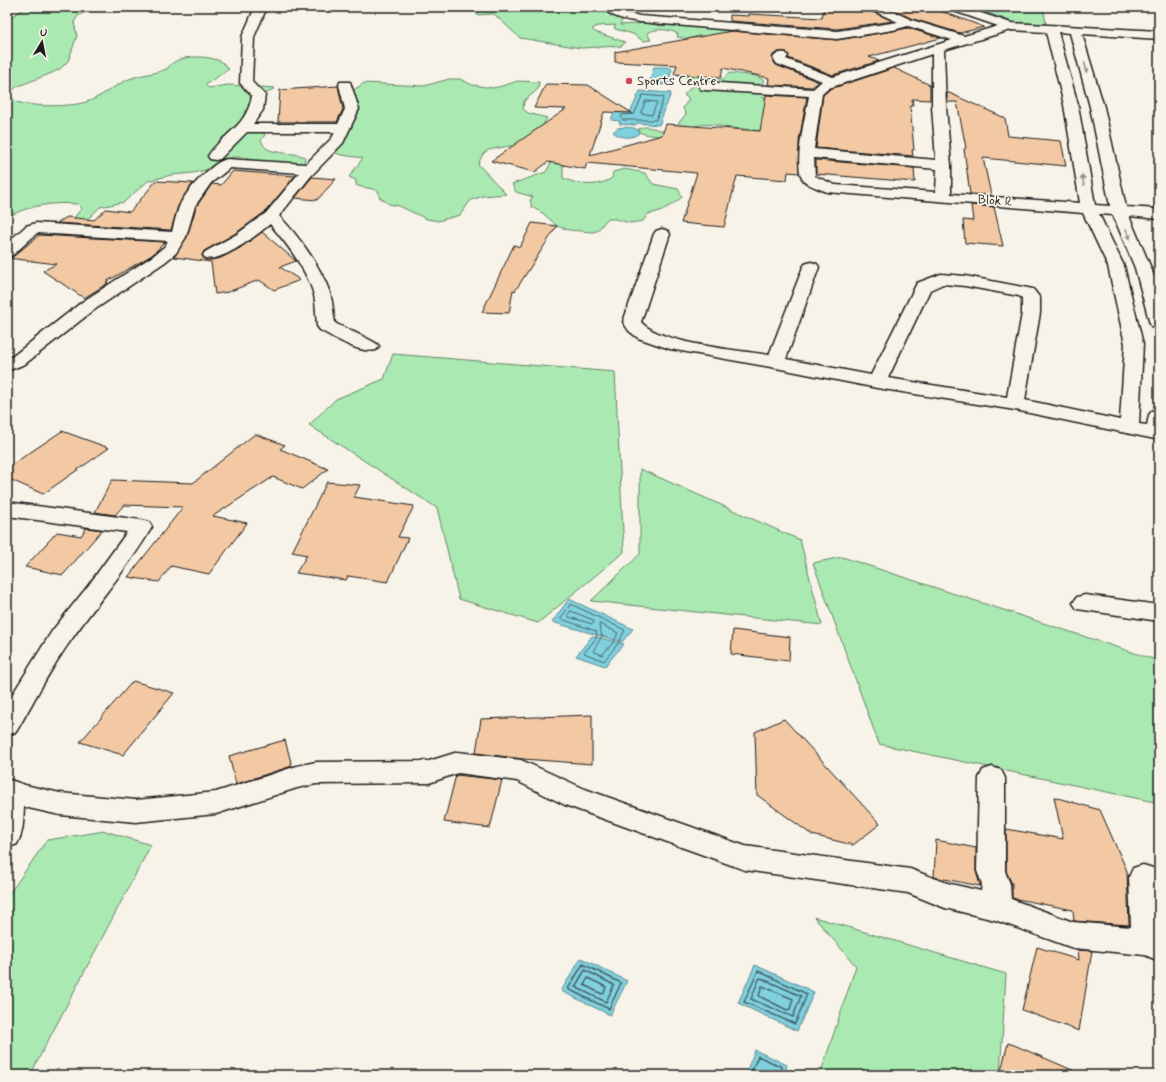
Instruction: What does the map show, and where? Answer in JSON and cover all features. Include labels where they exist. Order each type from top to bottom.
[{"type":"street","points":[[215,156],[243,128],[256,110],[259,96],[246,83],[248,37],[261,7]]},
{"type":"street","points":[[612,7],[611,9],[614,12],[640,19],[755,27],[837,35],[893,27],[908,22]]},
{"type":"street","points":[[873,7],[908,22],[963,40]]},
{"type":"street","points":[[952,7],[1010,26],[1159,35]]},
{"type":"street","points":[[944,165],[806,153],[816,93],[824,85],[834,81],[1010,26]]},
{"type":"street","points":[[1052,29],[1071,105],[1088,208],[1116,266],[1134,344],[1129,427]]},
{"type":"street","points":[[1075,30],[1097,107],[1118,210],[1143,268],[1159,324]]},
{"type":"street","points":[[938,49],[939,107],[944,165],[943,197]]},
{"type":"street","points":[[779,58],[834,81]]},
{"type":"street","points":[[211,255],[234,244],[271,216],[309,169],[338,140],[352,108],[345,85]]},
{"type":"street","points":[[705,86],[816,93]]},
{"type":"street","points":[[1071,105],[1097,107]]},
{"type":"street","points":[[243,128],[343,128]]},
{"type":"street","name":"Blok R","points":[[806,153],[808,176],[813,181],[832,188],[1159,214]]},
{"type":"street","points":[[7,366],[19,360],[88,306],[159,259],[170,250],[178,237],[187,206],[206,180],[227,163],[309,169]]},
{"type":"street","points":[[271,216],[280,224],[314,276],[322,295],[326,326],[351,339],[370,346]]},
{"type":"street","points":[[7,252],[32,229],[36,228],[178,237]]},
{"type":"street","points":[[662,234],[632,322],[642,333],[670,344],[776,362],[877,382],[1015,404],[1155,433],[1159,415]]},
{"type":"street","points":[[776,362],[811,267]]},
{"type":"street","points":[[877,382],[923,287],[941,279],[1000,286],[1027,293],[1031,298],[1031,313],[1015,404]]},
{"type":"street","points":[[1123,295],[1153,299]]},
{"type":"street","points":[[7,509],[141,527],[132,543],[96,592],[60,637],[7,725]]},
{"type":"street","points":[[1085,603],[1159,613]]},
{"type":"street","points":[[7,836],[9,831],[9,791],[60,804],[136,811],[216,803],[297,777],[316,773],[429,772],[458,762],[521,771],[575,797],[745,858],[910,881],[945,895],[996,907],[1073,935],[1153,944],[1143,877]]},
{"type":"street","points":[[992,778],[992,871],[996,884],[996,907]]},
{"type":"green space","points":[[27,7],[95,7],[78,16],[74,22],[77,36],[68,61],[60,69],[52,73],[16,87],[10,95],[16,102],[56,106],[87,102],[129,79],[167,69],[171,64],[184,58],[199,57],[214,59],[224,64],[229,69],[205,85],[209,88],[228,85],[275,88],[254,101],[244,113],[265,135],[261,140],[265,147],[269,150],[305,157],[304,163],[295,166],[258,162],[242,157],[232,157],[218,167],[193,173],[171,175],[148,181],[124,202],[100,207],[89,218],[78,222],[73,219],[82,208],[78,204],[42,205],[7,217],[7,30],[12,24],[8,21],[9,18]]},
{"type":"green space","points":[[478,7],[613,7],[623,18],[620,25],[647,23],[661,26],[671,24],[744,29],[742,33],[723,37],[698,36],[689,39],[677,37],[678,34],[671,31],[658,30],[647,33],[651,40],[643,41],[633,34],[615,29],[614,27],[616,25],[598,26],[592,29],[595,32],[625,42],[622,46],[581,48],[520,38],[494,14],[477,15]]},
{"type":"green space","points":[[970,7],[1043,7],[1046,23],[1043,25],[1013,22]]},
{"type":"green space","points":[[731,73],[756,76],[764,80],[761,87],[762,97],[773,102],[791,125],[804,131],[798,134],[793,134],[707,124],[694,126],[663,136],[644,134],[636,131],[642,127],[646,127],[665,132],[677,125],[686,114],[683,108],[689,99],[684,95],[695,83],[690,78],[675,74],[724,79],[727,74]]},
{"type":"green space","points":[[449,79],[460,79],[472,85],[493,88],[518,81],[539,82],[538,89],[524,101],[523,109],[528,113],[547,118],[542,127],[570,157],[563,167],[563,178],[582,184],[594,184],[612,178],[613,172],[624,169],[645,173],[653,184],[678,189],[682,197],[658,212],[648,214],[643,221],[630,223],[615,219],[607,219],[597,231],[569,230],[557,226],[544,214],[532,207],[530,200],[533,197],[516,192],[512,184],[546,172],[552,161],[521,146],[509,146],[488,150],[483,154],[478,164],[506,194],[483,196],[471,200],[460,215],[438,221],[427,219],[399,206],[389,204],[379,197],[379,192],[376,190],[356,185],[356,180],[349,177],[363,158],[338,154],[326,147],[333,135],[328,132],[339,125],[350,106],[332,105],[338,96],[354,90],[364,83],[424,86]]},
{"type":"green space","points":[[393,354],[615,372],[624,552],[538,623],[459,599],[437,508],[309,425],[336,399],[384,379]]},
{"type":"green space","points":[[640,469],[800,540],[822,625],[591,601],[640,554]]},
{"type":"green space","points":[[842,557],[1159,661],[1159,803],[879,744],[813,563]]},
{"type":"green space","points":[[105,831],[151,845],[30,1075],[7,1075],[7,897],[47,840]]},
{"type":"green space","points":[[814,917],[1006,974],[1000,1075],[820,1075],[856,966]]},
{"type":"water","points":[[654,67],[668,67],[672,69],[668,84],[649,84]]},
{"type":"water","points":[[640,91],[671,93],[659,125],[637,123],[636,125],[619,124],[620,121],[611,120],[615,110],[631,111]]},
{"type":"water","points":[[618,128],[634,128],[639,131],[638,134],[632,137],[626,137],[619,136],[613,132]]},
{"type":"water","points":[[569,599],[633,629],[622,642],[552,622]]},
{"type":"water","points":[[592,636],[624,644],[605,666],[576,656]]},
{"type":"water","points":[[581,958],[627,981],[610,1015],[561,991]]},
{"type":"water","points":[[755,965],[814,992],[797,1031],[738,1003]]},
{"type":"water","points":[[755,1050],[787,1065],[785,1075],[745,1075]]},
{"type":"building","points":[[824,7],[866,7],[868,10],[893,21],[837,29],[730,21],[730,15],[749,16],[749,14],[822,18]]},
{"type":"building","points":[[887,7],[930,7],[984,27],[960,33],[913,19]]},
{"type":"building","points":[[908,28],[941,38],[869,57],[879,61],[833,75],[788,58],[789,55],[786,52],[778,52],[773,55],[772,59],[776,65],[819,82],[812,87],[768,85],[769,78],[723,68],[721,77],[700,76],[674,74],[677,65],[615,62],[615,52],[732,31],[837,40]]},
{"type":"building","points":[[894,68],[930,85],[930,100],[912,99],[913,106],[910,106],[914,150],[912,150],[913,156],[816,148],[823,95],[830,89]]},
{"type":"building","points":[[546,84],[588,85],[632,113],[604,112],[590,155],[662,135],[666,124],[760,131],[766,95],[807,97],[799,141],[799,173],[788,172],[787,180],[737,176],[724,227],[681,223],[697,173],[587,163],[585,169],[548,162],[535,172],[491,161],[566,109],[534,108]]},
{"type":"building","points":[[338,86],[343,109],[337,122],[278,122],[280,90]]},
{"type":"building","points":[[947,92],[1005,118],[1008,136],[1061,141],[1066,166],[983,158],[991,195],[970,194],[964,149],[966,148],[957,102],[947,102]]},
{"type":"building","points":[[816,160],[914,168],[915,182],[816,174]]},
{"type":"building","points":[[233,171],[295,176],[265,212],[236,233],[204,251],[202,256],[205,260],[221,258],[240,248],[262,232],[296,261],[280,267],[300,280],[274,290],[259,280],[228,292],[215,294],[211,262],[174,257],[187,237],[196,207],[212,184],[221,185]]},
{"type":"building","points":[[312,177],[336,179],[317,200],[295,198]]},
{"type":"building","points":[[156,181],[193,183],[178,206],[171,230],[57,223],[67,217],[94,220],[106,209],[130,212]]},
{"type":"building","points":[[971,205],[994,207],[1003,246],[965,243],[963,220],[973,221]]},
{"type":"building","points":[[532,223],[557,226],[515,291],[513,290],[509,313],[482,312],[514,245],[520,247]]},
{"type":"building","points":[[39,235],[165,242],[152,255],[106,282],[108,283],[84,298],[43,271],[56,264],[8,258],[14,256]]},
{"type":"building","points":[[62,431],[109,448],[43,494],[7,478],[7,468]]},
{"type":"building","points":[[255,434],[285,445],[280,449],[328,469],[302,489],[273,477],[213,516],[247,523],[209,574],[171,566],[159,582],[128,577],[183,507],[124,505],[115,515],[95,512],[112,480],[193,483]]},
{"type":"building","points":[[327,482],[360,485],[354,497],[414,506],[398,537],[408,538],[388,582],[348,576],[346,580],[296,573],[307,555],[292,552]]},
{"type":"building","points":[[86,528],[102,530],[63,575],[25,567],[57,532],[81,536]]},
{"type":"building","points":[[733,630],[790,637],[789,661],[731,654]]},
{"type":"building","points":[[133,681],[174,693],[123,755],[80,742]]},
{"type":"building","points":[[592,715],[592,764],[523,759],[476,753],[481,719]]},
{"type":"building","points":[[784,719],[880,824],[853,845],[812,835],[757,795],[755,732]]},
{"type":"building","points":[[285,740],[292,766],[236,784],[229,756]]},
{"type":"building","points":[[456,775],[502,780],[490,828],[444,822]]},
{"type":"building","points":[[1054,797],[1100,810],[1127,871],[1129,925],[1074,921],[1073,910],[1012,898],[1012,884],[1006,871],[1006,829],[1063,839]]},
{"type":"building","points":[[936,840],[976,848],[976,871],[980,886],[934,877]]},
{"type":"building","points":[[1037,947],[1079,960],[1078,950],[1092,951],[1079,1031],[1022,1010]]},
{"type":"building","points":[[1008,1043],[1014,1045],[1084,1075],[1000,1075]]},
{"type":"place","name":"Sports Centre","points":[[629,81]]}]
